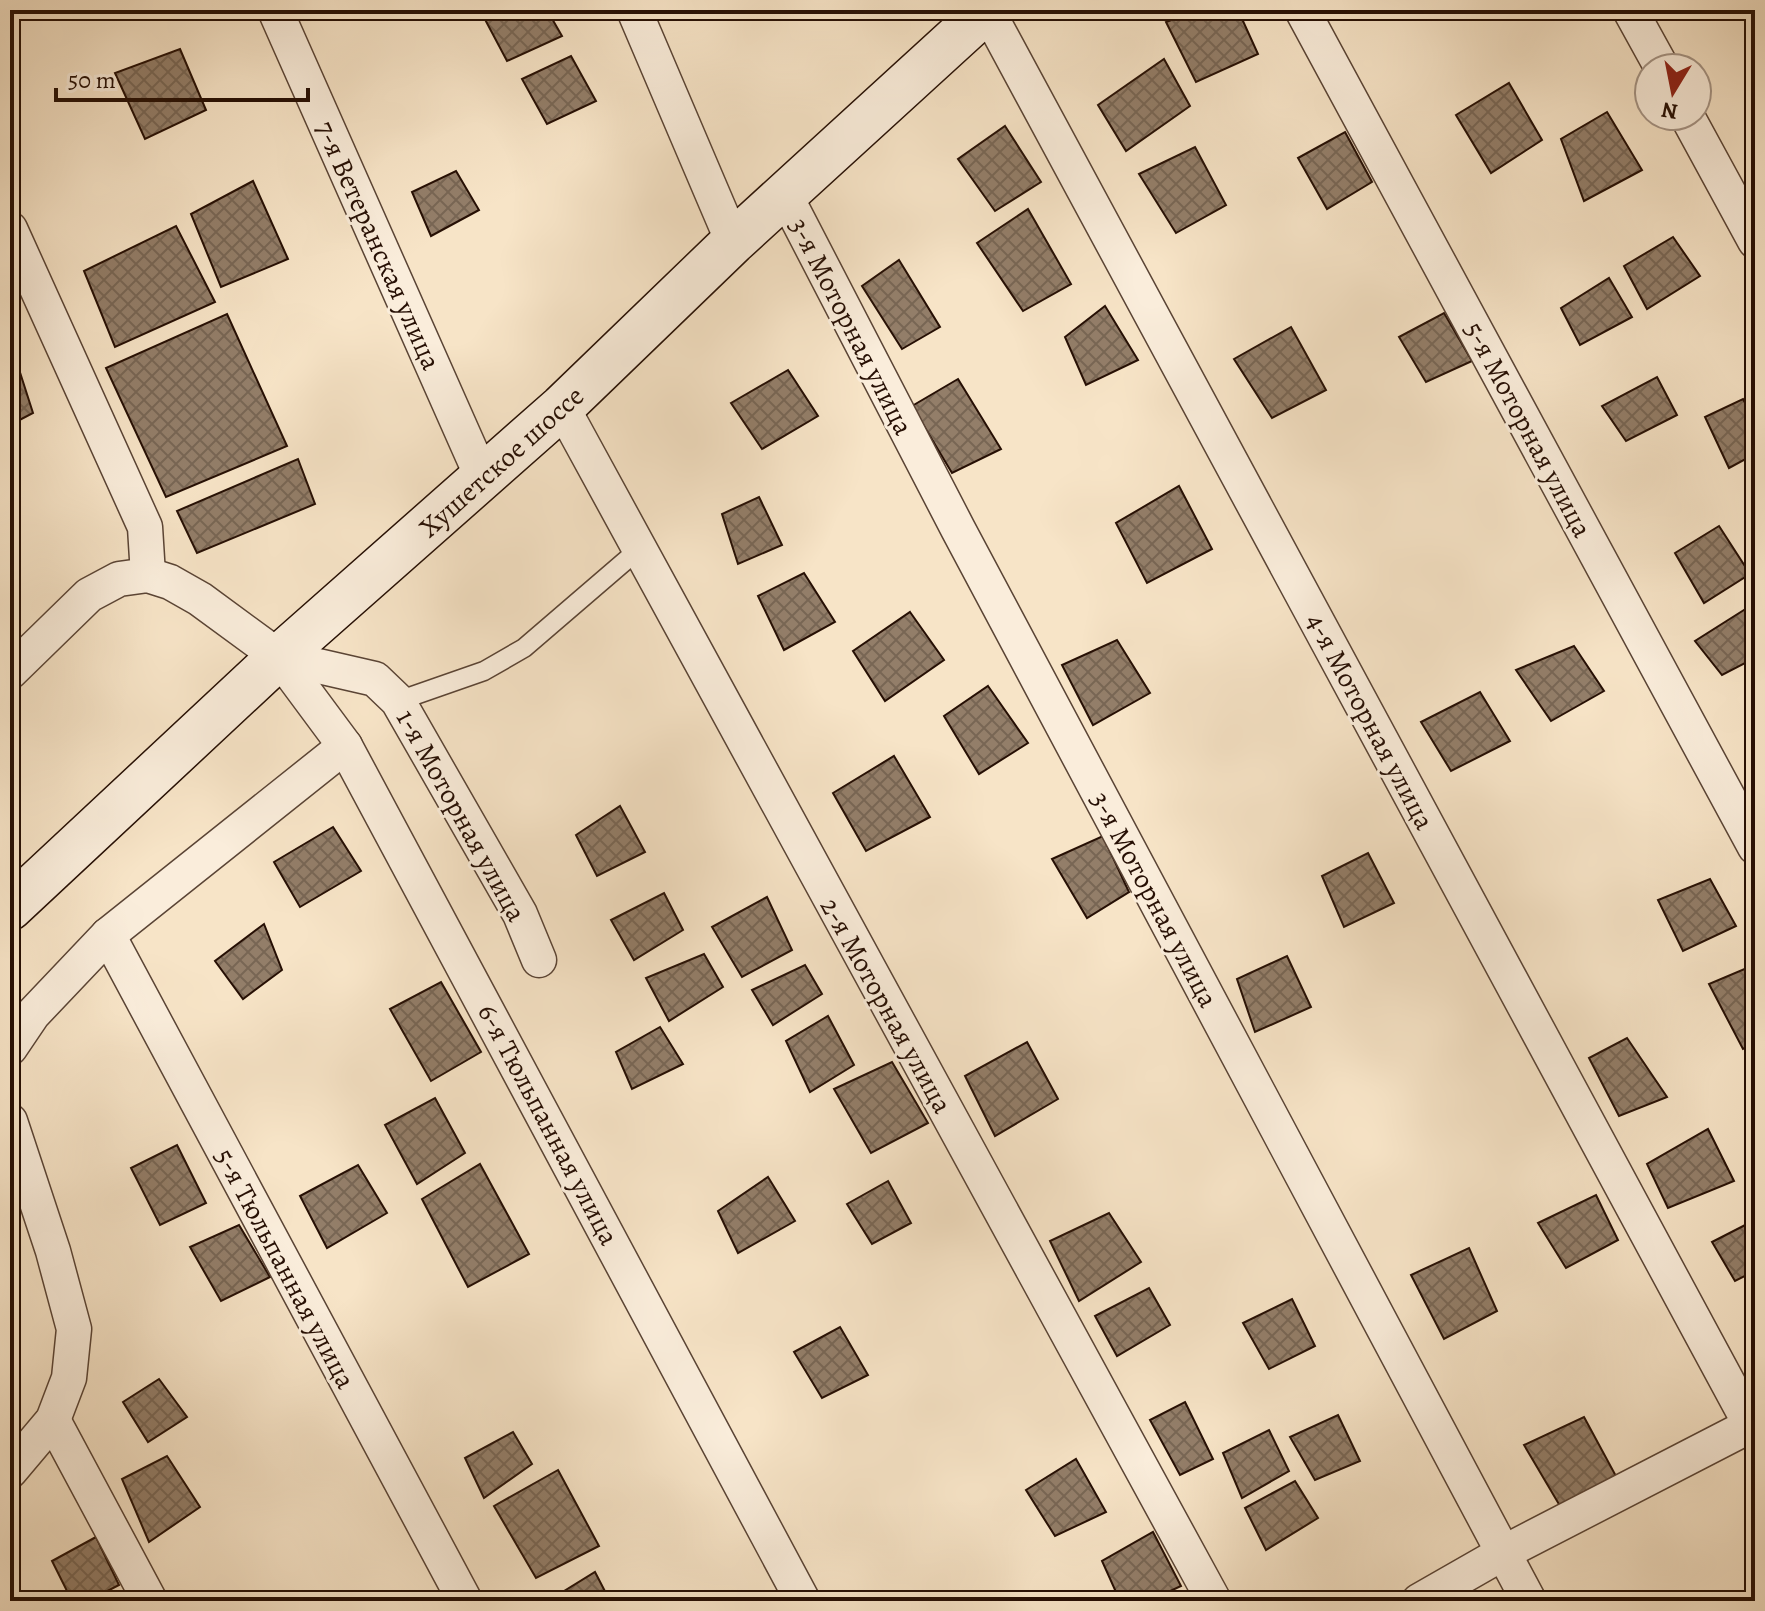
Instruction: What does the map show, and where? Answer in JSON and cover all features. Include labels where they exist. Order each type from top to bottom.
[{"type":"main road","name":"Хушетское шоссе","points":[[10,908],[279,657],[562,407],[733,242],[987,10]]},
{"type":"street","name":"7-я Ветеранская улица","points":[[275,10],[483,479]]},
{"type":"street","points":[[634,10],[733,242]]},
{"type":"street","name":"4-я Моторная улица","points":[[987,10],[1754,1427]]},
{"type":"street","name":"5-я Моторная улица","points":[[1302,10],[1755,847]]},
{"type":"street","points":[[1630,10],[1653,52]]},
{"type":"street","points":[[1696,132],[1755,241]]},
{"type":"street","name":"3-я Моторная улица","points":[[785,195],[965,543],[1529,1601]]},
{"type":"street","points":[[10,229],[145,527],[148,575]]},
{"type":"street","name":"2-я Моторная улица","points":[[562,407],[1214,1601]]},
{"type":"street","points":[[10,672],[89,595],[119,579],[148,575],[170,582],[200,599],[279,657]]},
{"type":"street","name":"1-я Моторная улица","points":[[279,657],[375,679],[398,701],[520,914],[539,960]]},
{"type":"street","name":"6-я Тюльпанная улица","points":[[279,657],[345,746],[803,1601]]},
{"type":"street","points":[[10,1048],[33,1014],[108,935],[345,746]]},
{"type":"street","name":"5-я Тюльпанная улица","points":[[108,935],[465,1601]]},
{"type":"street","points":[[10,1121],[53,1251],[74,1329],[69,1378],[53,1420],[10,1471]]},
{"type":"street","points":[[53,1420],[150,1601]]},
{"type":"street","points":[[1419,1601],[1503,1553],[1754,1427]]},
{"type":"lane","points":[[398,701],[484,671],[524,648],[638,550]]},
{"type":"building","points":[[480,10],[547,10],[562,36],[507,61]]},
{"type":"building","points":[[1199,10],[1238,10],[1258,54],[1196,82],[1166,22]]},
{"type":"building","points":[[180,49],[206,110],[145,139],[115,73]]},
{"type":"building","points":[[571,56],[596,101],[547,124],[522,79]]},
{"type":"building","points":[[1164,59],[1190,106],[1126,151],[1098,105]]},
{"type":"building","points":[[1509,83],[1542,140],[1491,173],[1456,115]]},
{"type":"building","points":[[1607,112],[1642,170],[1584,201],[1561,139]]},
{"type":"building","points":[[1005,126],[1041,182],[995,211],[958,159]]},
{"type":"building","points":[[1345,132],[1372,182],[1327,209],[1298,158]]},
{"type":"building","points":[[1195,147],[1226,205],[1176,233],[1139,174]]},
{"type":"building","points":[[456,171],[479,210],[431,236],[412,192]]},
{"type":"building","points":[[253,181],[288,259],[221,287],[191,214]]},
{"type":"building","points":[[1028,209],[1071,284],[1023,311],[977,243]]},
{"type":"building","points":[[176,226],[215,302],[115,347],[84,271]]},
{"type":"building","points":[[1673,237],[1700,276],[1647,309],[1624,266]]},
{"type":"building","points":[[899,260],[940,327],[902,349],[862,286]]},
{"type":"building","points":[[1609,278],[1632,317],[1580,345],[1561,308]]},
{"type":"building","points":[[1105,306],[1138,360],[1086,385],[1065,337]]},
{"type":"building","points":[[1444,313],[1472,361],[1426,382],[1399,337]]},
{"type":"building","points":[[227,314],[287,446],[166,497],[106,368]]},
{"type":"building","points":[[1291,327],[1326,390],[1272,418],[1234,359]]},
{"type":"building","points":[[17,363],[33,413],[10,425],[10,366]]},
{"type":"building","points":[[788,370],[818,416],[762,449],[731,403]]},
{"type":"building","points":[[1657,377],[1677,415],[1626,441],[1602,406]]},
{"type":"building","points":[[958,379],[1001,449],[952,473],[912,406]]},
{"type":"building","points":[[1743,399],[1755,422],[1755,454],[1729,468],[1705,417]]},
{"type":"building","points":[[298,459],[315,504],[197,553],[177,511]]},
{"type":"building","points":[[1179,486],[1212,549],[1147,583],[1116,523]]},
{"type":"building","points":[[759,497],[782,545],[738,564],[722,514]]},
{"type":"building","points":[[1719,526],[1750,574],[1704,603],[1675,553]]},
{"type":"building","points":[[804,573],[835,622],[784,650],[758,596]]},
{"type":"building","points":[[1755,603],[1755,658],[1722,675],[1695,641]]},
{"type":"building","points":[[910,612],[944,660],[885,701],[853,651]]},
{"type":"building","points":[[1117,640],[1150,693],[1093,725],[1062,665]]},
{"type":"building","points":[[1574,646],[1604,691],[1551,721],[1516,670]]},
{"type":"building","points":[[988,686],[1028,743],[979,774],[944,716]]},
{"type":"building","points":[[1480,692],[1510,741],[1451,771],[1421,722]]},
{"type":"building","points":[[894,756],[930,817],[866,851],[833,793]]},
{"type":"building","points":[[620,806],[645,852],[597,876],[576,835]]},
{"type":"building","points":[[333,827],[361,871],[300,907],[274,862]]},
{"type":"building","points":[[1103,836],[1129,892],[1087,918],[1052,859]]},
{"type":"building","points":[[1368,853],[1394,903],[1344,927],[1322,876]]},
{"type":"building","points":[[1710,879],[1736,926],[1683,951],[1658,900]]},
{"type":"building","points":[[664,893],[683,930],[634,960],[611,920]]},
{"type":"building","points":[[767,897],[792,950],[742,977],[712,927]]},
{"type":"building","points":[[264,924],[282,970],[243,999],[215,961]]},
{"type":"building","points":[[704,954],[723,987],[669,1021],[646,978]]},
{"type":"building","points":[[1287,956],[1311,1007],[1255,1032],[1237,979]]},
{"type":"building","points":[[805,965],[822,994],[773,1025],[752,990]]},
{"type":"building","points":[[1754,965],[1755,1043],[1743,1049],[1709,984]]},
{"type":"building","points":[[441,982],[481,1052],[431,1081],[390,1009]]},
{"type":"building","points":[[828,1016],[854,1065],[810,1092],[786,1041]]},
{"type":"building","points":[[660,1027],[683,1064],[632,1089],[616,1052]]},
{"type":"building","points":[[1627,1038],[1667,1097],[1619,1116],[1589,1058]]},
{"type":"building","points":[[1027,1042],[1058,1099],[995,1136],[965,1076]]},
{"type":"building","points":[[892,1062],[928,1123],[871,1153],[834,1089]]},
{"type":"building","points":[[435,1098],[465,1153],[417,1184],[385,1125]]},
{"type":"building","points":[[1708,1129],[1734,1181],[1668,1208],[1647,1164]]},
{"type":"building","points":[[177,1145],[206,1203],[160,1225],[131,1168]]},
{"type":"building","points":[[480,1164],[529,1254],[468,1287],[422,1199]]},
{"type":"building","points":[[358,1165],[387,1213],[327,1248],[300,1196]]},
{"type":"building","points":[[768,1177],[795,1221],[738,1253],[718,1211]]},
{"type":"building","points":[[888,1181],[911,1223],[872,1244],[847,1204]]},
{"type":"building","points":[[1596,1195],[1618,1240],[1566,1268],[1538,1223]]},
{"type":"building","points":[[1109,1213],[1141,1262],[1079,1301],[1050,1241]]},
{"type":"building","points":[[1755,1220],[1755,1271],[1735,1281],[1712,1242]]},
{"type":"building","points":[[239,1225],[270,1277],[221,1301],[190,1247]]},
{"type":"building","points":[[1469,1248],[1497,1311],[1444,1339],[1411,1275]]},
{"type":"building","points":[[1149,1288],[1170,1325],[1117,1356],[1095,1316]]},
{"type":"building","points":[[1292,1299],[1315,1346],[1269,1369],[1243,1323]]},
{"type":"building","points":[[840,1327],[868,1375],[822,1398],[794,1352]]},
{"type":"building","points":[[159,1379],[187,1417],[148,1442],[123,1402]]},
{"type":"building","points":[[1185,1402],[1213,1459],[1180,1475],[1150,1420]]},
{"type":"building","points":[[1338,1415],[1360,1461],[1315,1480],[1290,1437]]},
{"type":"building","points":[[1584,1417],[1617,1478],[1560,1506],[1524,1445]]},
{"type":"building","points":[[1269,1430],[1289,1471],[1242,1498],[1223,1453]]},
{"type":"building","points":[[513,1432],[532,1464],[484,1498],[465,1458]]},
{"type":"building","points":[[167,1456],[200,1507],[149,1542],[122,1479]]},
{"type":"building","points":[[1076,1459],[1106,1512],[1055,1536],[1026,1490]]},
{"type":"building","points":[[558,1470],[599,1546],[536,1578],[494,1506]]},
{"type":"building","points":[[1295,1481],[1318,1518],[1266,1550],[1245,1508]]},
{"type":"building","points":[[1153,1532],[1181,1586],[1149,1601],[1120,1601],[1102,1561]]},
{"type":"building","points":[[96,1537],[119,1585],[88,1601],[72,1601],[52,1561]]},
{"type":"building","points":[[595,1572],[610,1601],[548,1601]]}]
